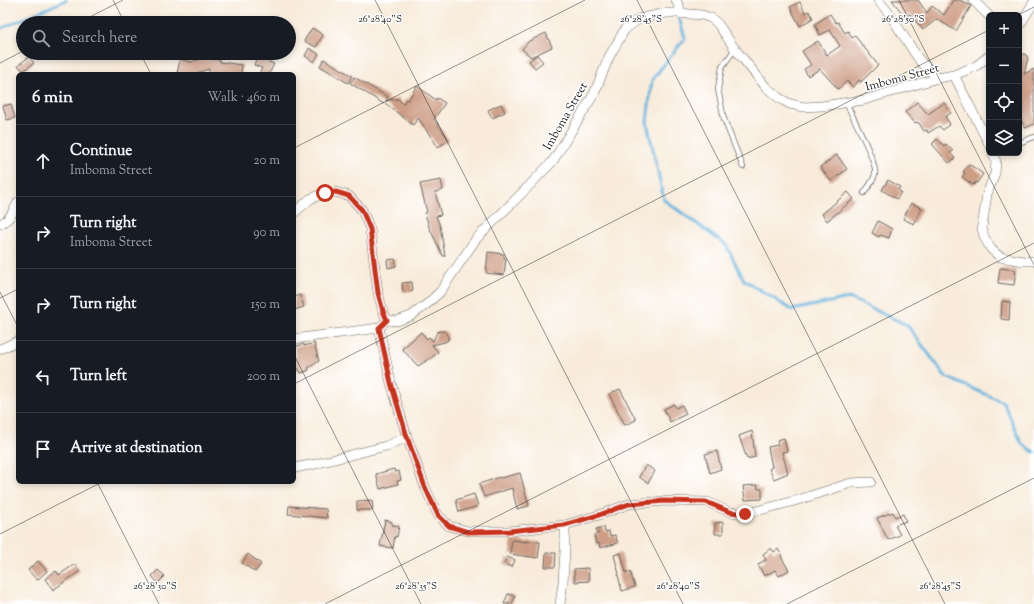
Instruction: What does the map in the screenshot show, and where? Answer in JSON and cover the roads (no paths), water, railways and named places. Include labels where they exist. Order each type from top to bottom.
[{"type":"street","points":[[676,0],[680,13]]},
{"type":"street","points":[[878,0],[888,12],[920,60],[938,78]]},
{"type":"street","points":[[973,0],[986,13]]},
{"type":"street","points":[[1022,21],[1034,2]]},
{"type":"street","name":"Imboma Street","points":[[387,320],[397,321],[411,316],[440,292],[476,239],[553,161],[594,94],[609,57],[625,29],[639,19],[666,13],[702,15],[711,18],[718,24],[735,49],[766,87],[779,98],[790,104],[804,107],[864,100],[938,78],[954,76],[976,66],[986,58]]},
{"type":"street","points":[[954,76],[986,138]]},
{"type":"street","points":[[994,156],[996,162],[995,173],[987,194],[983,217],[982,228],[984,237],[991,249],[1000,257],[1034,261]]},
{"type":"street","points":[[296,211],[310,199],[325,193],[336,192],[349,196],[362,210],[370,229],[378,293],[387,320],[379,328],[296,338]]},
{"type":"street","points":[[0,224],[5,222],[11,216],[16,206]]},
{"type":"street","points":[[379,328],[391,383],[407,437],[425,487],[438,515],[449,526],[468,532],[509,531],[564,525],[599,515],[629,504],[665,501],[706,502],[730,512],[745,514],[798,500],[851,483],[871,482]]},
{"type":"street","points":[[0,349],[16,342]]},
{"type":"street","points":[[296,468],[386,446],[407,437]]},
{"type":"street","points":[[560,604],[565,551],[564,525]]},
{"type":"lane","points":[[735,49],[722,67],[718,89],[724,119],[743,167]]},
{"type":"lane","points":[[846,103],[875,166],[876,173],[873,180],[864,192]]},
{"type":"lane","points":[[1022,142],[1034,137]]},
{"type":"waterway","points":[[30,16],[66,0]]},
{"type":"waterway","points":[[678,15],[685,38],[652,80],[647,122],[664,200],[726,245],[744,280],[792,310],[849,298],[907,325],[946,377],[1003,402],[1022,444],[1034,452]]},
{"type":"waterway","points":[[0,29],[16,22]]}]
